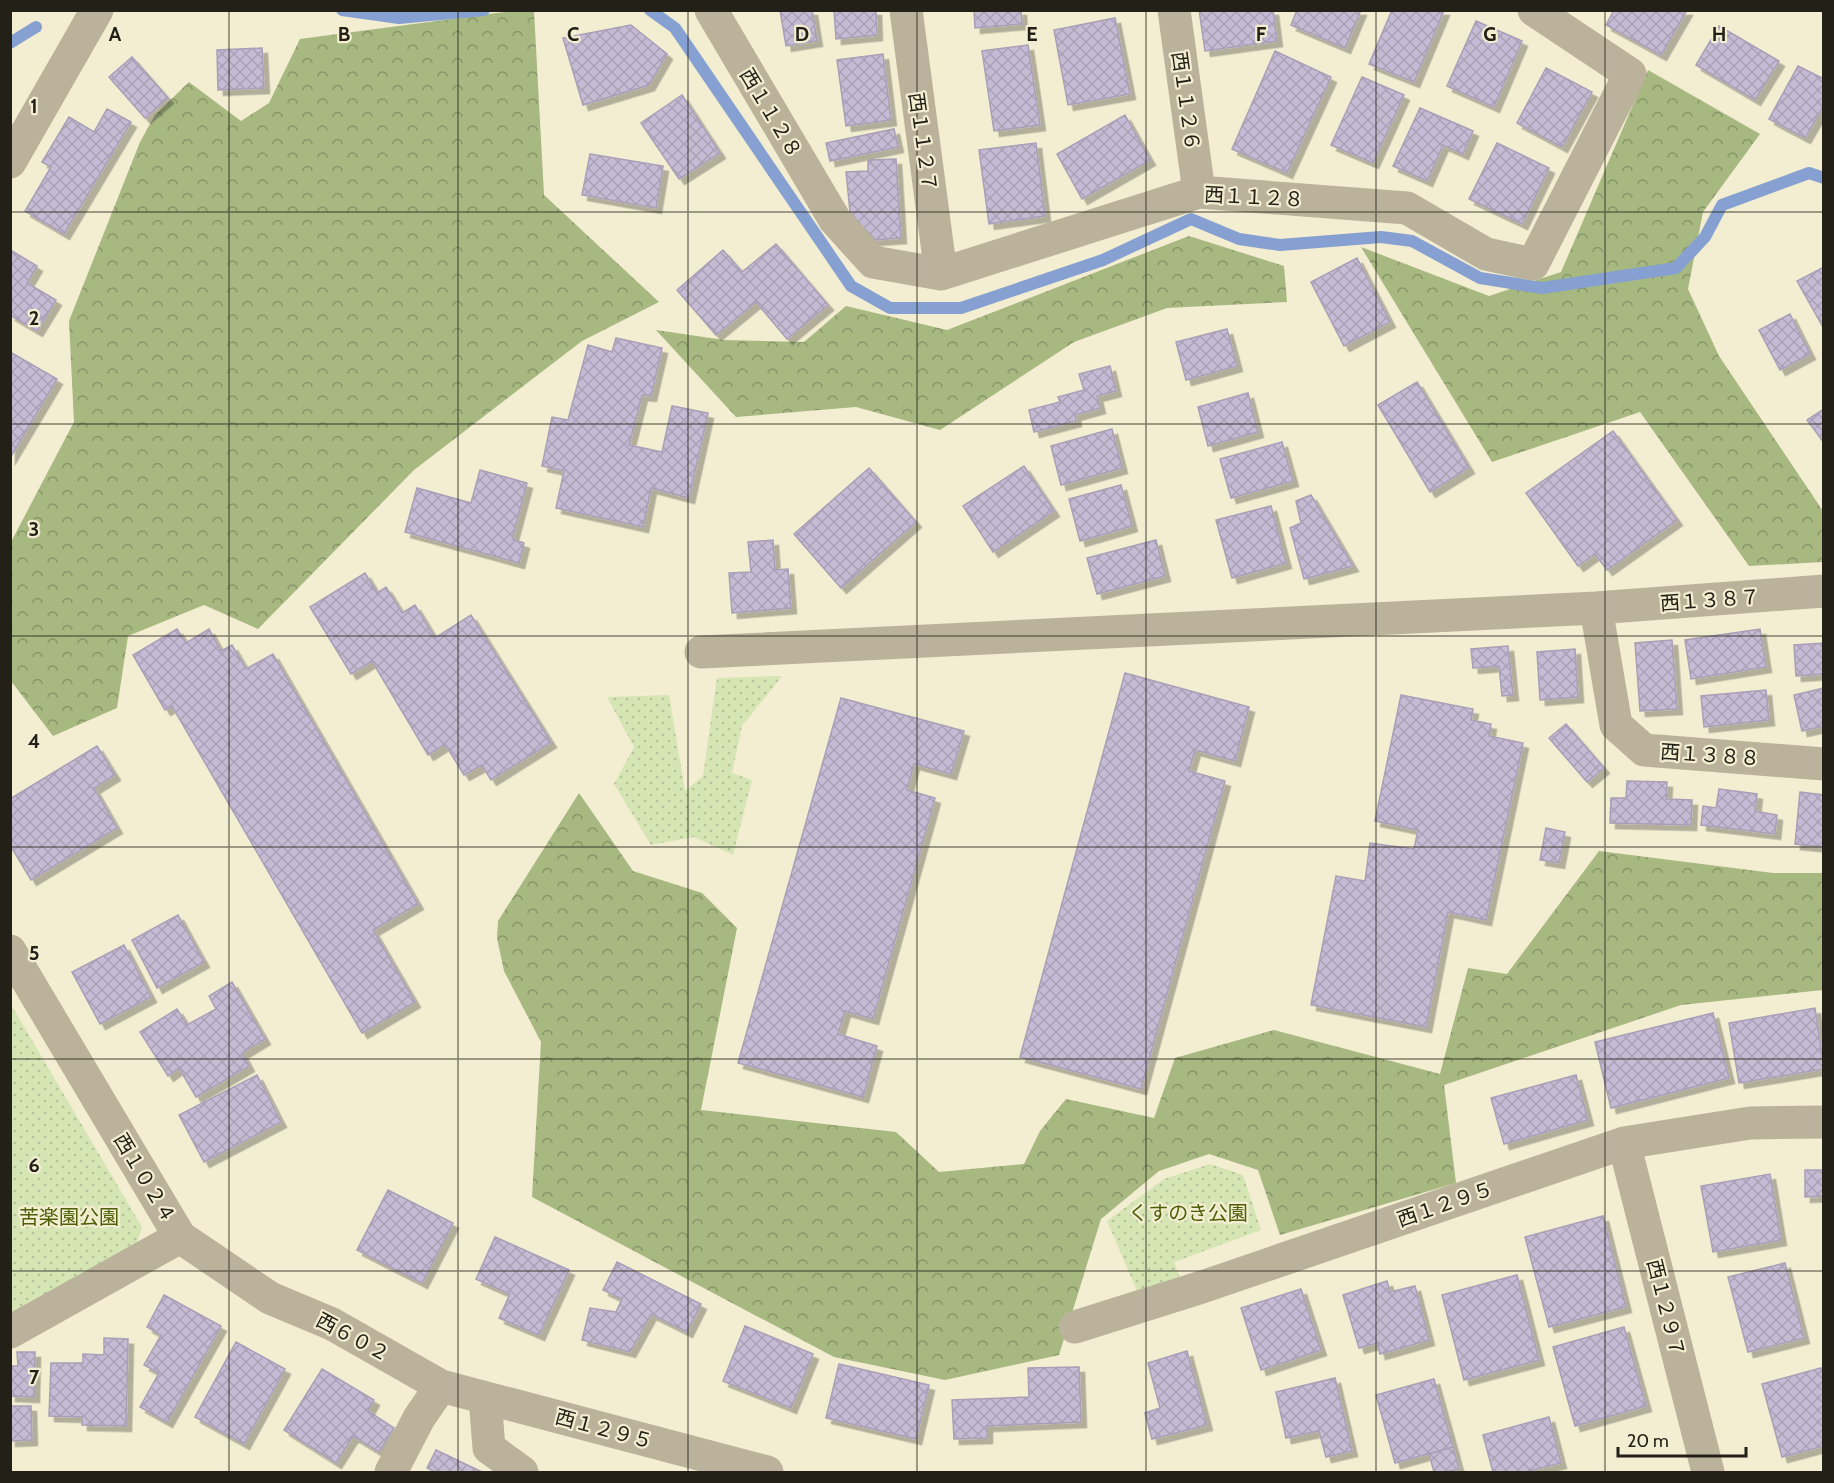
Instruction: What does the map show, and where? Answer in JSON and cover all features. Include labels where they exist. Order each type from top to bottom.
[{"type":"street","points":[[10,162],[97,10]]},
{"type":"street","name":"西１１２８","points":[[711,10],[835,220],[873,262],[940,274],[1199,192],[1407,208],[1486,254],[1533,264],[1630,74],[1534,10]]},
{"type":"street","name":"西１１２７","points":[[906,10],[940,274]]},
{"type":"street","name":"西１１２６","points":[[1174,10],[1199,192]]},
{"type":"street","name":"西１３８７","points":[[701,652],[1596,608],[1824,591]]},
{"type":"street","name":"西１３８８","points":[[1596,608],[1616,725],[1644,750],[1824,764]]},
{"type":"street","name":"西１０２４","points":[[10,951],[180,1237],[10,1332]]},
{"type":"street","name":"西１２９５","points":[[1075,1327],[1202,1287],[1624,1143],[1750,1123],[1824,1122]]},
{"type":"street","name":"西１２９７","points":[[1624,1143],[1708,1473]]},
{"type":"street","name":"西６０２","points":[[180,1237],[270,1298],[332,1324],[441,1386]]},
{"type":"street","points":[[391,1473],[419,1418],[441,1386]]},
{"type":"street","name":"西１２９５","points":[[441,1386],[767,1473]]},
{"type":"street","points":[[485,1398],[489,1448],[522,1473]]},
{"type":"green space","points":[[520,10],[534,11],[544,195],[659,302],[582,341],[414,470],[258,629],[204,605],[128,636],[117,708],[53,736],[11,681],[11,542],[74,422],[69,321],[140,142],[155,115],[189,82],[241,121],[269,103],[300,39]]},
{"type":"green space","points":[[1648,70],[1760,134],[1703,212],[1688,289],[1719,356],[1823,511],[1823,562],[1749,566],[1640,412],[1492,462],[1361,247],[1489,296],[1561,272]]},
{"type":"green space","points":[[1189,236],[1284,266],[1287,302],[1167,308],[1074,342],[940,430],[856,407],[736,417],[656,330],[724,340],[804,342],[846,306],[947,330]]},
{"type":"green space","points":[[782,676],[742,726],[732,773],[752,780],[733,855],[694,837],[651,845],[614,784],[634,747],[607,697],[669,695],[685,791],[703,776],[717,678]]},
{"type":"green space","points":[[579,793],[633,871],[702,893],[737,928],[701,1110],[896,1132],[939,1172],[1024,1164],[1040,1131],[1066,1099],[1154,1118],[1175,1058],[1274,1030],[1440,1074],[1468,968],[1507,974],[1599,851],[1773,873],[1824,873],[1823,990],[1681,1005],[1444,1085],[1456,1183],[1280,1235],[1258,1170],[1209,1154],[1159,1171],[1101,1219],[1059,1355],[945,1380],[834,1357],[532,1197],[541,1042],[504,971],[497,938],[498,921]]},
{"type":"green space","name":"苦楽園公園","points":[[10,1003],[142,1227],[136,1245],[10,1319]]},
{"type":"green space","name":"くすのき公園","points":[[1210,1164],[1243,1175],[1261,1230],[1174,1262],[1182,1284],[1141,1300],[1107,1221],[1164,1179]]},
{"type":"building","points":[[780,10],[812,10],[817,41],[786,46]]},
{"type":"building","points":[[834,10],[876,10],[877,35],[836,39]]},
{"type":"building","points":[[974,10],[1021,10],[1022,24],[975,28]]},
{"type":"building","points":[[1199,10],[1273,10],[1277,41],[1205,51]]},
{"type":"building","points":[[1297,10],[1361,10],[1345,48],[1291,25]]},
{"type":"building","points":[[1392,10],[1444,10],[1414,82],[1369,64]]},
{"type":"building","points":[[1614,10],[1687,10],[1661,55],[1606,25]]},
{"type":"building","points":[[1115,18],[1130,94],[1068,105],[1054,30]]},
{"type":"building","points":[[1476,21],[1522,41],[1494,107],[1447,86]]},
{"type":"building","points":[[631,25],[667,54],[649,85],[583,105],[563,38]]},
{"type":"building","points":[[1719,26],[1779,61],[1755,100],[1696,65]]},
{"type":"building","points":[[1028,45],[1040,125],[994,131],[982,51]]},
{"type":"building","points":[[262,48],[264,88],[218,90],[217,50]]},
{"type":"building","points":[[1275,51],[1331,77],[1287,173],[1232,149]]},
{"type":"building","points":[[883,54],[891,120],[846,126],[837,60]]},
{"type":"building","points":[[132,57],[168,98],[145,118],[109,77]]},
{"type":"building","points":[[1798,66],[1824,79],[1824,105],[1805,138],[1769,119]]},
{"type":"building","points":[[1546,68],[1592,92],[1562,147],[1517,123]]},
{"type":"building","points":[[1362,77],[1404,95],[1373,163],[1331,145]]},
{"type":"building","points":[[682,95],[720,153],[679,179],[641,123]]},
{"type":"building","points":[[1420,108],[1473,131],[1463,154],[1443,145],[1427,181],[1393,166]]},
{"type":"building","points":[[107,109],[131,122],[64,234],[25,211],[51,167],[42,162],[69,117],[94,132]]},
{"type":"building","points":[[1125,115],[1150,160],[1082,199],[1057,154]]},
{"type":"building","points":[[894,129],[898,147],[830,161],[826,143]]},
{"type":"building","points":[[1036,143],[1045,216],[989,224],[979,150]]},
{"type":"building","points":[[1497,143],[1549,168],[1522,224],[1469,199]]},
{"type":"building","points":[[590,154],[663,166],[656,208],[582,195]]},
{"type":"building","points":[[896,159],[901,238],[873,240],[850,212],[846,172],[868,171],[868,160]]},
{"type":"building","points":[[776,244],[828,305],[787,339],[756,302],[716,335],[677,290],[723,250],[742,272]]},
{"type":"building","points":[[12,251],[37,266],[27,283],[56,300],[37,331],[10,315],[10,254]]},
{"type":"building","points":[[1357,258],[1390,322],[1344,346],[1311,282]]},
{"type":"building","points":[[1824,267],[1824,329],[1797,281]]},
{"type":"building","points":[[1790,314],[1810,354],[1780,370],[1759,330]]},
{"type":"building","points":[[1227,329],[1237,366],[1186,380],[1176,342]]},
{"type":"building","points":[[616,338],[662,348],[651,396],[642,395],[629,445],[662,452],[672,406],[708,413],[689,498],[651,488],[643,527],[556,508],[564,471],[542,466],[552,417],[568,420],[588,345],[612,352]]},
{"type":"building","points":[[10,352],[57,379],[10,458]]},
{"type":"building","points":[[1110,366],[1116,391],[1097,396],[1100,408],[1075,415],[1076,421],[1034,432],[1029,410],[1060,402],[1058,397],[1084,390],[1079,374]]},
{"type":"building","points":[[1417,382],[1469,468],[1430,492],[1378,405]]},
{"type":"building","points":[[1248,393],[1258,432],[1208,446],[1198,407]]},
{"type":"building","points":[[1824,409],[1824,443],[1807,420]]},
{"type":"building","points":[[1112,429],[1122,468],[1061,485],[1051,446]]},
{"type":"building","points":[[1613,431],[1677,520],[1607,570],[1595,554],[1578,566],[1526,493]]},
{"type":"building","points":[[1282,442],[1293,481],[1231,498],[1220,459]]},
{"type":"building","points":[[1024,466],[1054,511],[993,552],[963,506]]},
{"type":"building","points":[[869,468],[916,522],[841,588],[794,534]]},
{"type":"building","points":[[480,470],[527,483],[512,539],[524,543],[519,563],[405,532],[417,488],[471,503]]},
{"type":"building","points":[[1121,485],[1132,526],[1080,541],[1069,499]]},
{"type":"building","points":[[1311,495],[1353,566],[1304,579],[1290,528],[1301,523],[1296,501]]},
{"type":"building","points":[[1271,506],[1286,563],[1232,578],[1216,520]]},
{"type":"building","points":[[773,540],[775,570],[788,569],[791,608],[732,613],[729,573],[751,572],[748,542]]},
{"type":"building","points":[[1156,540],[1165,576],[1097,594],[1087,558]]},
{"type":"building","points":[[365,573],[377,593],[386,587],[402,613],[415,605],[435,638],[471,615],[551,742],[491,780],[482,765],[464,775],[445,744],[428,755],[372,661],[351,674],[310,607]]},
{"type":"building","points":[[177,629],[186,643],[209,629],[221,651],[232,645],[246,669],[273,654],[418,904],[373,930],[415,1002],[362,1033],[172,706],[165,710],[133,655]]},
{"type":"building","points":[[1760,629],[1766,667],[1691,679],[1685,640]]},
{"type":"building","points":[[1672,640],[1677,709],[1640,711],[1635,643]]},
{"type":"building","points":[[1824,643],[1824,674],[1796,676],[1794,645]]},
{"type":"building","points":[[1508,646],[1513,695],[1502,696],[1499,666],[1473,668],[1471,649]]},
{"type":"building","points":[[1575,649],[1578,697],[1540,700],[1537,652]]},
{"type":"building","points":[[1125,673],[1249,707],[1235,761],[1195,750],[1189,771],[1225,781],[1141,1089],[1020,1057]]},
{"type":"building","points":[[1824,688],[1824,726],[1802,731],[1794,695]]},
{"type":"building","points":[[1766,690],[1769,720],[1704,727],[1701,696]]},
{"type":"building","points":[[1401,695],[1473,709],[1471,720],[1491,724],[1489,736],[1523,743],[1486,920],[1448,912],[1426,1027],[1311,1005],[1336,876],[1365,881],[1370,843],[1414,849],[1418,830],[1375,821]]},
{"type":"building","points":[[841,698],[964,731],[951,774],[914,764],[907,790],[935,798],[873,1019],[845,1011],[838,1034],[877,1046],[863,1097],[738,1063]]},
{"type":"building","points":[[1566,724],[1604,768],[1587,782],[1549,738]]},
{"type":"building","points":[[97,746],[115,775],[94,788],[117,828],[31,880],[10,845],[10,799]]},
{"type":"building","points":[[1627,781],[1667,782],[1666,799],[1692,800],[1691,825],[1610,823],[1611,798],[1626,798]]},
{"type":"building","points":[[1719,789],[1757,794],[1755,811],[1777,815],[1775,834],[1701,825],[1703,806],[1716,808]]},
{"type":"building","points":[[1800,792],[1824,795],[1824,847],[1795,844]]},
{"type":"building","points":[[1546,828],[1565,832],[1559,863],[1540,860]]},
{"type":"building","points":[[178,915],[204,962],[157,988],[132,940]]},
{"type":"building","points":[[124,945],[151,997],[100,1024],[72,972]]},
{"type":"building","points":[[232,982],[265,1039],[242,1053],[249,1066],[196,1097],[179,1068],[168,1076],[140,1032],[177,1009],[187,1025],[216,1009],[209,996]]},
{"type":"building","points":[[1815,1008],[1824,1069],[1739,1083],[1729,1023]]},
{"type":"building","points":[[1713,1013],[1729,1078],[1611,1108],[1595,1042]]},
{"type":"building","points":[[257,1075],[281,1122],[204,1162],[179,1115]]},
{"type":"building","points":[[1576,1075],[1588,1120],[1504,1144],[1491,1098]]},
{"type":"building","points":[[1805,1170],[1824,1170],[1824,1196],[1805,1197]]},
{"type":"building","points":[[1770,1174],[1781,1240],[1713,1252],[1701,1186]]},
{"type":"building","points":[[388,1190],[453,1223],[422,1283],[357,1250]]},
{"type":"building","points":[[1603,1216],[1626,1307],[1549,1327],[1525,1237]]},
{"type":"building","points":[[495,1237],[569,1270],[539,1335],[499,1318],[510,1294],[476,1279]]},
{"type":"building","points":[[617,1262],[701,1304],[687,1332],[651,1314],[630,1352],[582,1340],[590,1308],[616,1312],[622,1299],[603,1290]]},
{"type":"building","points":[[1785,1263],[1804,1338],[1748,1352],[1728,1277]]},
{"type":"building","points":[[1517,1275],[1539,1360],[1464,1380],[1442,1295]]},
{"type":"building","points":[[1387,1281],[1390,1292],[1415,1286],[1429,1340],[1380,1354],[1377,1343],[1359,1348],[1343,1295]]},
{"type":"building","points":[[1301,1289],[1321,1350],[1261,1370],[1241,1308]]},
{"type":"building","points":[[164,1295],[221,1326],[167,1422],[140,1407],[159,1373],[144,1365],[161,1335],[147,1327]]},
{"type":"building","points":[[745,1326],[813,1354],[791,1408],[723,1381]]},
{"type":"building","points":[[1624,1327],[1646,1406],[1575,1426],[1553,1347]]},
{"type":"building","points":[[104,1338],[128,1339],[126,1426],[82,1425],[82,1417],[49,1416],[51,1363],[83,1363],[83,1354],[104,1355]]},
{"type":"building","points":[[236,1342],[285,1369],[244,1444],[195,1417]]},
{"type":"building","points":[[1187,1351],[1207,1425],[1152,1439],[1145,1413],[1160,1408],[1148,1363]]},
{"type":"building","points":[[17,1352],[35,1352],[34,1397],[10,1396],[10,1366],[18,1366]]},
{"type":"building","points":[[839,1364],[929,1385],[916,1439],[826,1418]]},
{"type":"building","points":[[1079,1367],[1081,1422],[987,1426],[987,1438],[954,1439],[952,1400],[1029,1397],[1028,1368]]},
{"type":"building","points":[[1821,1368],[1824,1377],[1824,1446],[1782,1457],[1762,1384]]},
{"type":"building","points":[[322,1369],[374,1400],[368,1411],[394,1428],[379,1452],[353,1436],[336,1463],[284,1430]]},
{"type":"building","points":[[1335,1378],[1352,1451],[1326,1457],[1319,1431],[1286,1438],[1276,1392]]},
{"type":"building","points":[[1434,1379],[1453,1447],[1395,1463],[1376,1395]]},
{"type":"building","points":[[10,1406],[31,1406],[32,1440],[10,1441]]},
{"type":"building","points":[[1549,1417],[1561,1463],[1525,1472],[1493,1472],[1483,1435]]},
{"type":"building","points":[[1453,1447],[1459,1469],[1434,1472],[1429,1454]]},
{"type":"building","points":[[436,1450],[482,1472],[435,1472],[427,1468]]},
{"type":"waterway","points":[[342,10],[399,18],[484,10]]},
{"type":"waterway","points":[[650,10],[675,28],[851,286],[890,308],[961,308],[1103,260],[1191,219],[1239,239],[1280,245],[1381,237],[1412,241],[1480,278],[1542,288],[1676,268],[1705,237],[1722,205],[1809,173],[1824,178]]},
{"type":"waterway","points":[[10,43],[36,27]]}]
